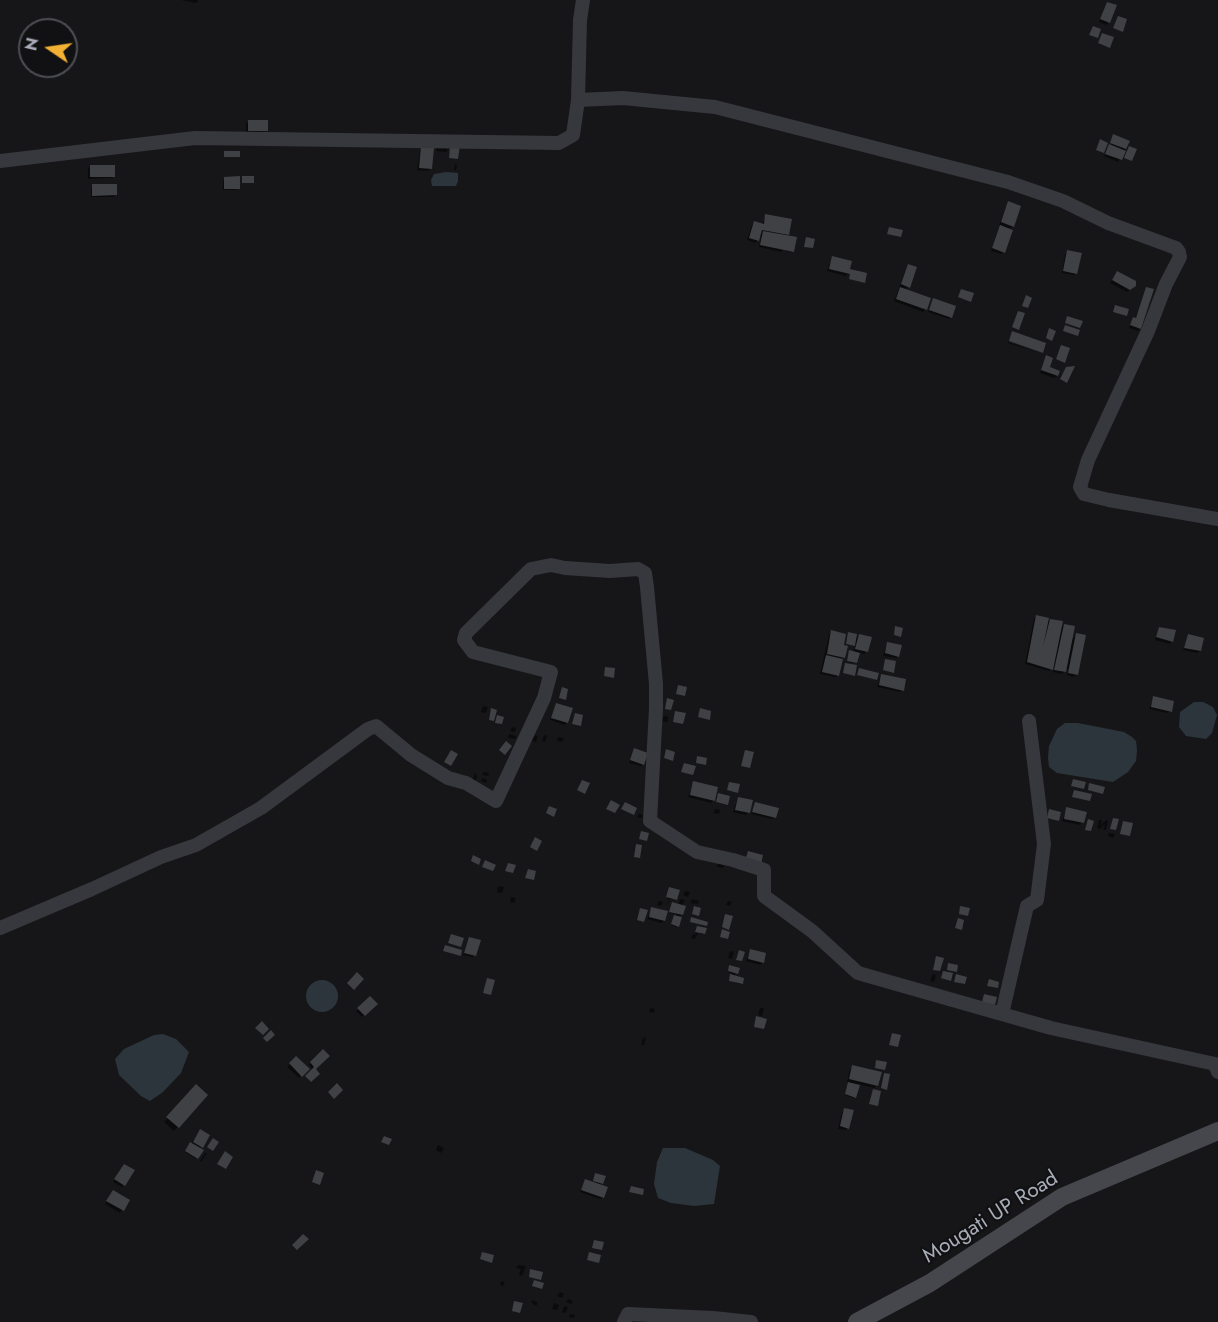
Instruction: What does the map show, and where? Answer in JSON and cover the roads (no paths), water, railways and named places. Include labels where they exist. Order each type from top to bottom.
[{"type":"street","points":[[0,161],[195,138],[559,143],[573,135],[578,100],[583,0]]},
{"type":"street","points":[[578,100],[623,98],[715,108],[736,113],[1008,182],[1063,201],[1108,223],[1176,248],[1180,257],[1088,460],[1080,487],[1084,494],[1109,500],[1218,519]]},
{"type":"street","points":[[0,928],[92,890],[161,857],[196,846],[261,808],[368,729],[376,726],[411,755],[448,778],[466,783],[496,801],[544,698],[551,672],[473,652],[464,640],[466,633],[531,570],[551,565],[565,568],[638,569],[645,573],[656,684],[657,708],[650,821],[697,852],[764,870],[764,896],[812,931],[858,972],[1052,1029],[1215,1064],[1218,1072]]},
{"type":"street","points":[[1002,1014],[1027,906],[1037,900],[1044,844],[1029,721]]},
{"type":"street","name":"Mougati UP Road","points":[[857,1322],[930,1283],[1062,1197],[1218,1131]]},
{"type":"street","points":[[624,1322],[628,1314],[751,1322]]}]
